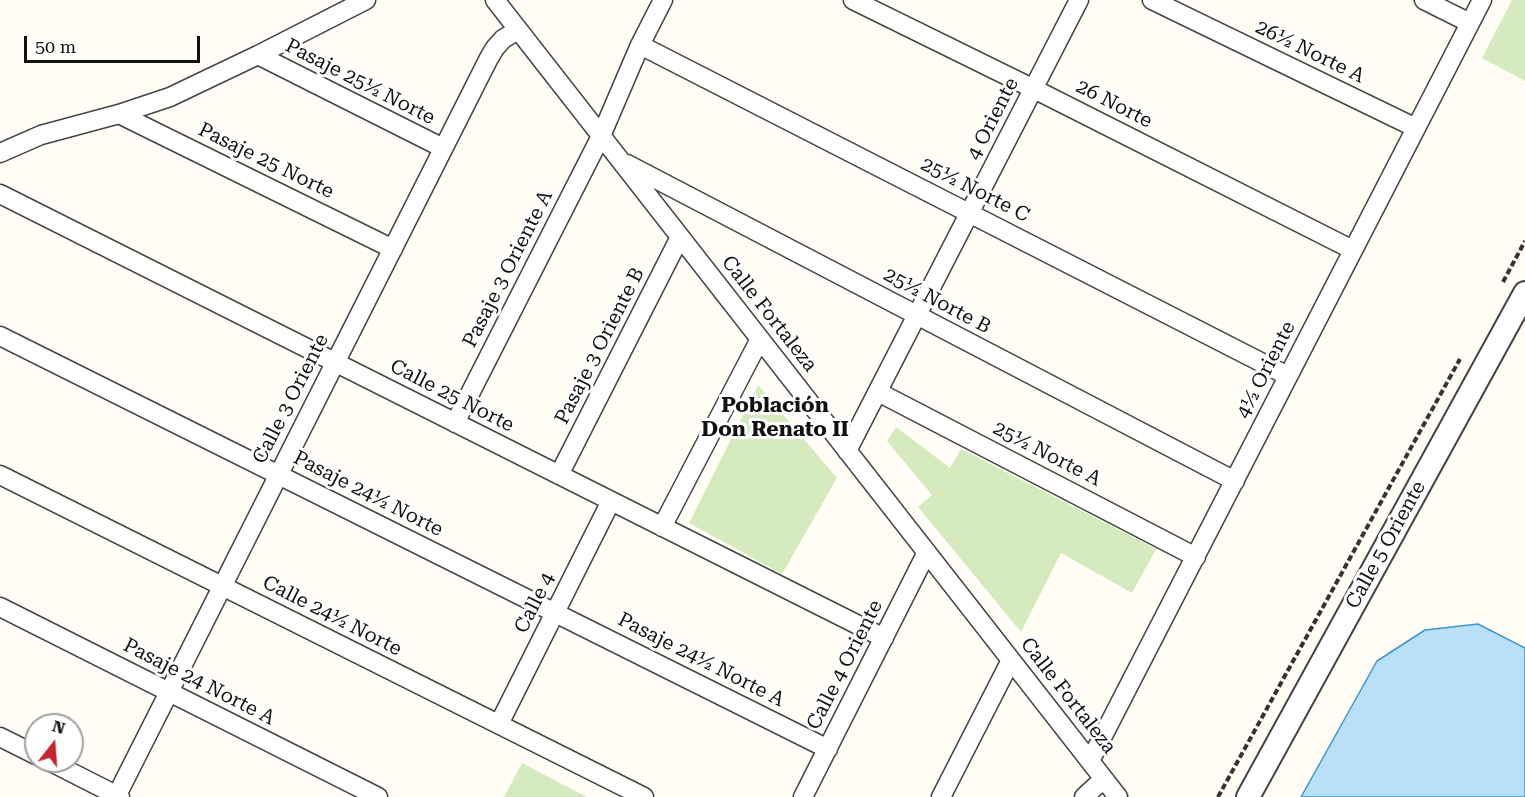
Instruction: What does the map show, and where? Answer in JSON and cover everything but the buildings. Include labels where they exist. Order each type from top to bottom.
[{"type":"street","points":[[0,153],[41,135],[119,114],[170,97],[366,0]]},
{"type":"street","name":"Pasaje 3 Oriente A","points":[[455,423],[601,136],[640,45],[663,0]]},
{"type":"street","name":"26 Norte","points":[[853,0],[1353,250]]},
{"type":"street","name":"4 Oriente","points":[[848,451],[1079,0]]},
{"type":"street","name":"26½ Norte A","points":[[1152,0],[1416,128]]},
{"type":"street","points":[[1424,0],[1470,23]]},
{"type":"street","name":"4½ Oriente","points":[[1090,761],[1482,0]]},
{"type":"street","name":"Calle Fortaleza","points":[[496,1],[1118,797]]},
{"type":"street","name":"Calle 3 Oriente","points":[[117,796],[495,48],[503,39],[518,30]]},
{"type":"street","name":"25½ Norte C","points":[[640,45],[1288,376]]},
{"type":"street","name":"Pasaje 25½ Norte","points":[[258,55],[443,148]]},
{"type":"street","name":"Pasaje 25 Norte","points":[[119,114],[393,249]]},
{"type":"street","name":"25½ Norte B","points":[[620,160],[1234,481]]},
{"type":"street","name":"Calle 25 Norte","points":[[0,194],[884,638]]},
{"type":"street","name":"Pasaje 3 Oriente B","points":[[559,475],[680,237]]},
{"type":"street","name":"Calle 5 Oriente","points":[[1248,797],[1525,293]]},
{"type":"street","name":"Pasaje 24½ Norte","points":[[0,336],[555,612]]},
{"type":"street","points":[[662,527],[760,339]]},
{"type":"street","name":"25½ Norte A","points":[[878,392],[1196,557]]},
{"type":"street","name":"Calle 24½ Norte","points":[[0,475],[644,797]]},
{"type":"street","name":"Calle 4","points":[[499,724],[611,501]]},
{"type":"street","name":"Calle 4 Oriente","points":[[811,794],[828,749],[927,552]]},
{"type":"street","name":"Pasaje 24 Norte A","points":[[0,607],[378,797]]},
{"type":"street","name":"Pasaje 24½ Norte A","points":[[555,612],[828,749]]},
{"type":"street","points":[[940,797],[1011,660]]},
{"type":"street","points":[[0,737],[24,749]]},
{"type":"street","points":[[72,773],[117,796]]},
{"type":"street","points":[[1084,797],[1105,780]]},
{"type":"path","points":[[1502,283],[1525,241]]},
{"type":"path","points":[[1218,797],[1461,357]]},
{"type":"green space","points":[[1512,0],[1525,0],[1525,81],[1482,58]]},
{"type":"green space","points":[[758,385],[837,478],[782,574],[689,523]]},
{"type":"green space","points":[[896,427],[950,468],[961,449],[1156,549],[1132,593],[1061,553],[1021,632],[918,507],[932,495],[887,441]]},
{"type":"green space","points":[[522,763],[587,797],[504,797]]},
{"type":"water","points":[[1478,624],[1525,648],[1525,797],[1301,797],[1377,661],[1425,630]]},
{"type":"district","name":"Población Don Renato II","points":[[775,418]]}]
